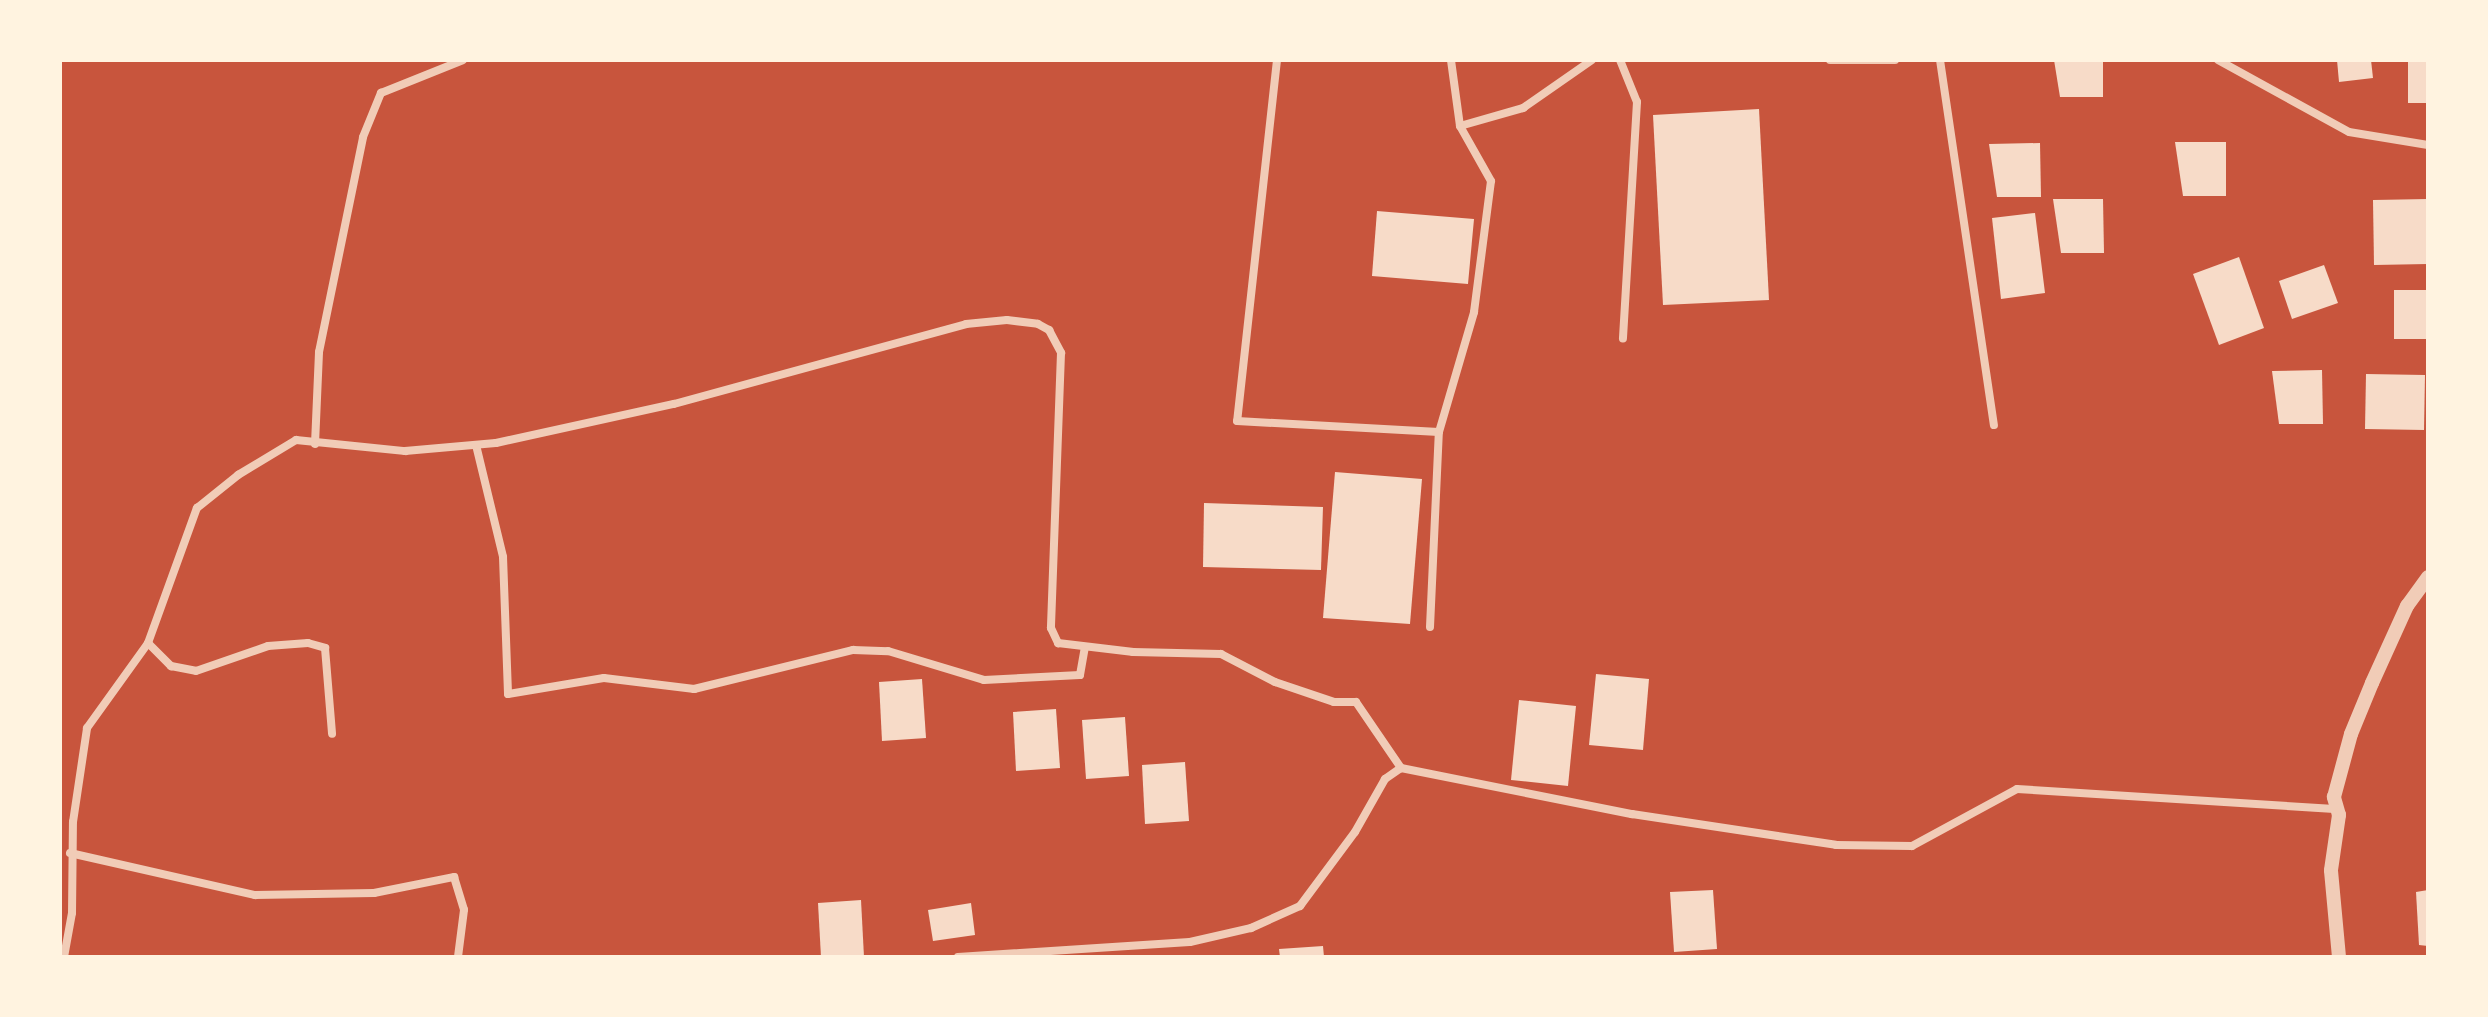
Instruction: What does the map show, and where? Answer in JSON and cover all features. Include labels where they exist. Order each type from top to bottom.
[{"type":"street","points":[[315,444],[319,352],[363,137],[381,93],[463,60]]},
{"type":"street","points":[[1277,60],[1237,421],[1439,432]]},
{"type":"street","points":[[1430,627],[1439,432],[1474,312],[1491,181],[1460,126],[1451,60]]},
{"type":"street","points":[[1460,126],[1523,108],[1592,60]]},
{"type":"street","points":[[1620,60],[1637,102],[1623,339]]},
{"type":"street","points":[[1830,60],[1895,60]]},
{"type":"street","points":[[1940,60],[1994,425]]},
{"type":"street","points":[[2218,60],[2349,132],[2428,145]]},
{"type":"street","points":[[64,957],[72,913],[70,853],[87,728],[148,643],[197,508],[296,440],[315,444],[333,440],[405,451],[476,445],[674,404],[944,327],[1007,320],[1038,324],[1049,330],[1061,353],[1051,634],[1061,645],[1221,654],[1275,682],[1334,702],[1356,702],[1401,768],[1632,814],[1836,845],[1912,846],[2017,789],[2338,809]]},
{"type":"street","points":[[476,445],[503,557],[508,694],[604,678],[694,689],[853,650],[888,651],[984,680],[1080,675],[1085,647]]},
{"type":"street","points":[[2339,957],[2331,870],[2338,809],[2334,797],[2351,734],[2407,606],[2428,577]]},
{"type":"street","points":[[148,643],[171,666],[196,671],[268,646],[317,644],[325,648],[332,734]]},
{"type":"street","points":[[958,957],[1190,942],[1251,928],[1300,906],[1355,832],[1385,779],[1401,768]]},
{"type":"street","points":[[70,853],[255,895],[374,893],[454,877],[464,910],[458,957]]},
{"type":"building","points":[[2054,60],[2103,60],[2103,97],[2060,97]]},
{"type":"building","points":[[2337,60],[2371,60],[2373,78],[2339,82]]},
{"type":"building","points":[[2428,60],[2428,103],[2408,103],[2408,61]]},
{"type":"building","points":[[1759,109],[1769,300],[1663,305],[1653,115]]},
{"type":"building","points":[[2175,142],[2226,142],[2226,196],[2183,196]]},
{"type":"building","points":[[2040,143],[2041,197],[1997,197],[1989,144]]},
{"type":"building","points":[[2053,199],[2103,199],[2104,253],[2061,253]]},
{"type":"building","points":[[2428,199],[2428,264],[2374,265],[2373,200]]},
{"type":"building","points":[[1377,211],[1474,219],[1468,284],[1372,276]]},
{"type":"building","points":[[2035,213],[2045,293],[2001,299],[1992,218]]},
{"type":"building","points":[[2239,257],[2264,328],[2219,345],[2193,274]]},
{"type":"building","points":[[2324,265],[2338,303],[2292,319],[2279,281]]},
{"type":"building","points":[[2394,290],[2428,290],[2428,339],[2394,339]]},
{"type":"building","points":[[2322,370],[2323,424],[2279,424],[2272,371]]},
{"type":"building","points":[[2366,374],[2425,375],[2424,430],[2365,429]]},
{"type":"building","points":[[1335,472],[1422,479],[1410,624],[1323,618]]},
{"type":"building","points":[[1204,503],[1323,507],[1321,570],[1203,567]]},
{"type":"building","points":[[1596,674],[1649,679],[1643,750],[1589,745]]},
{"type":"building","points":[[922,679],[926,738],[882,741],[879,682]]},
{"type":"building","points":[[1519,700],[1576,706],[1568,786],[1511,780]]},
{"type":"building","points":[[1056,709],[1060,768],[1016,771],[1013,712]]},
{"type":"building","points":[[1125,717],[1129,776],[1086,779],[1082,720]]},
{"type":"building","points":[[1185,762],[1189,821],[1145,824],[1142,765]]},
{"type":"building","points":[[1713,890],[1717,949],[1674,952],[1670,892]]},
{"type":"building","points":[[2428,890],[2428,946],[2419,945],[2416,892]]},
{"type":"building","points":[[861,900],[864,957],[821,957],[818,903]]},
{"type":"building","points":[[971,903],[975,935],[933,941],[928,910]]},
{"type":"building","points":[[1323,946],[1324,957],[1280,957],[1279,949]]}]
